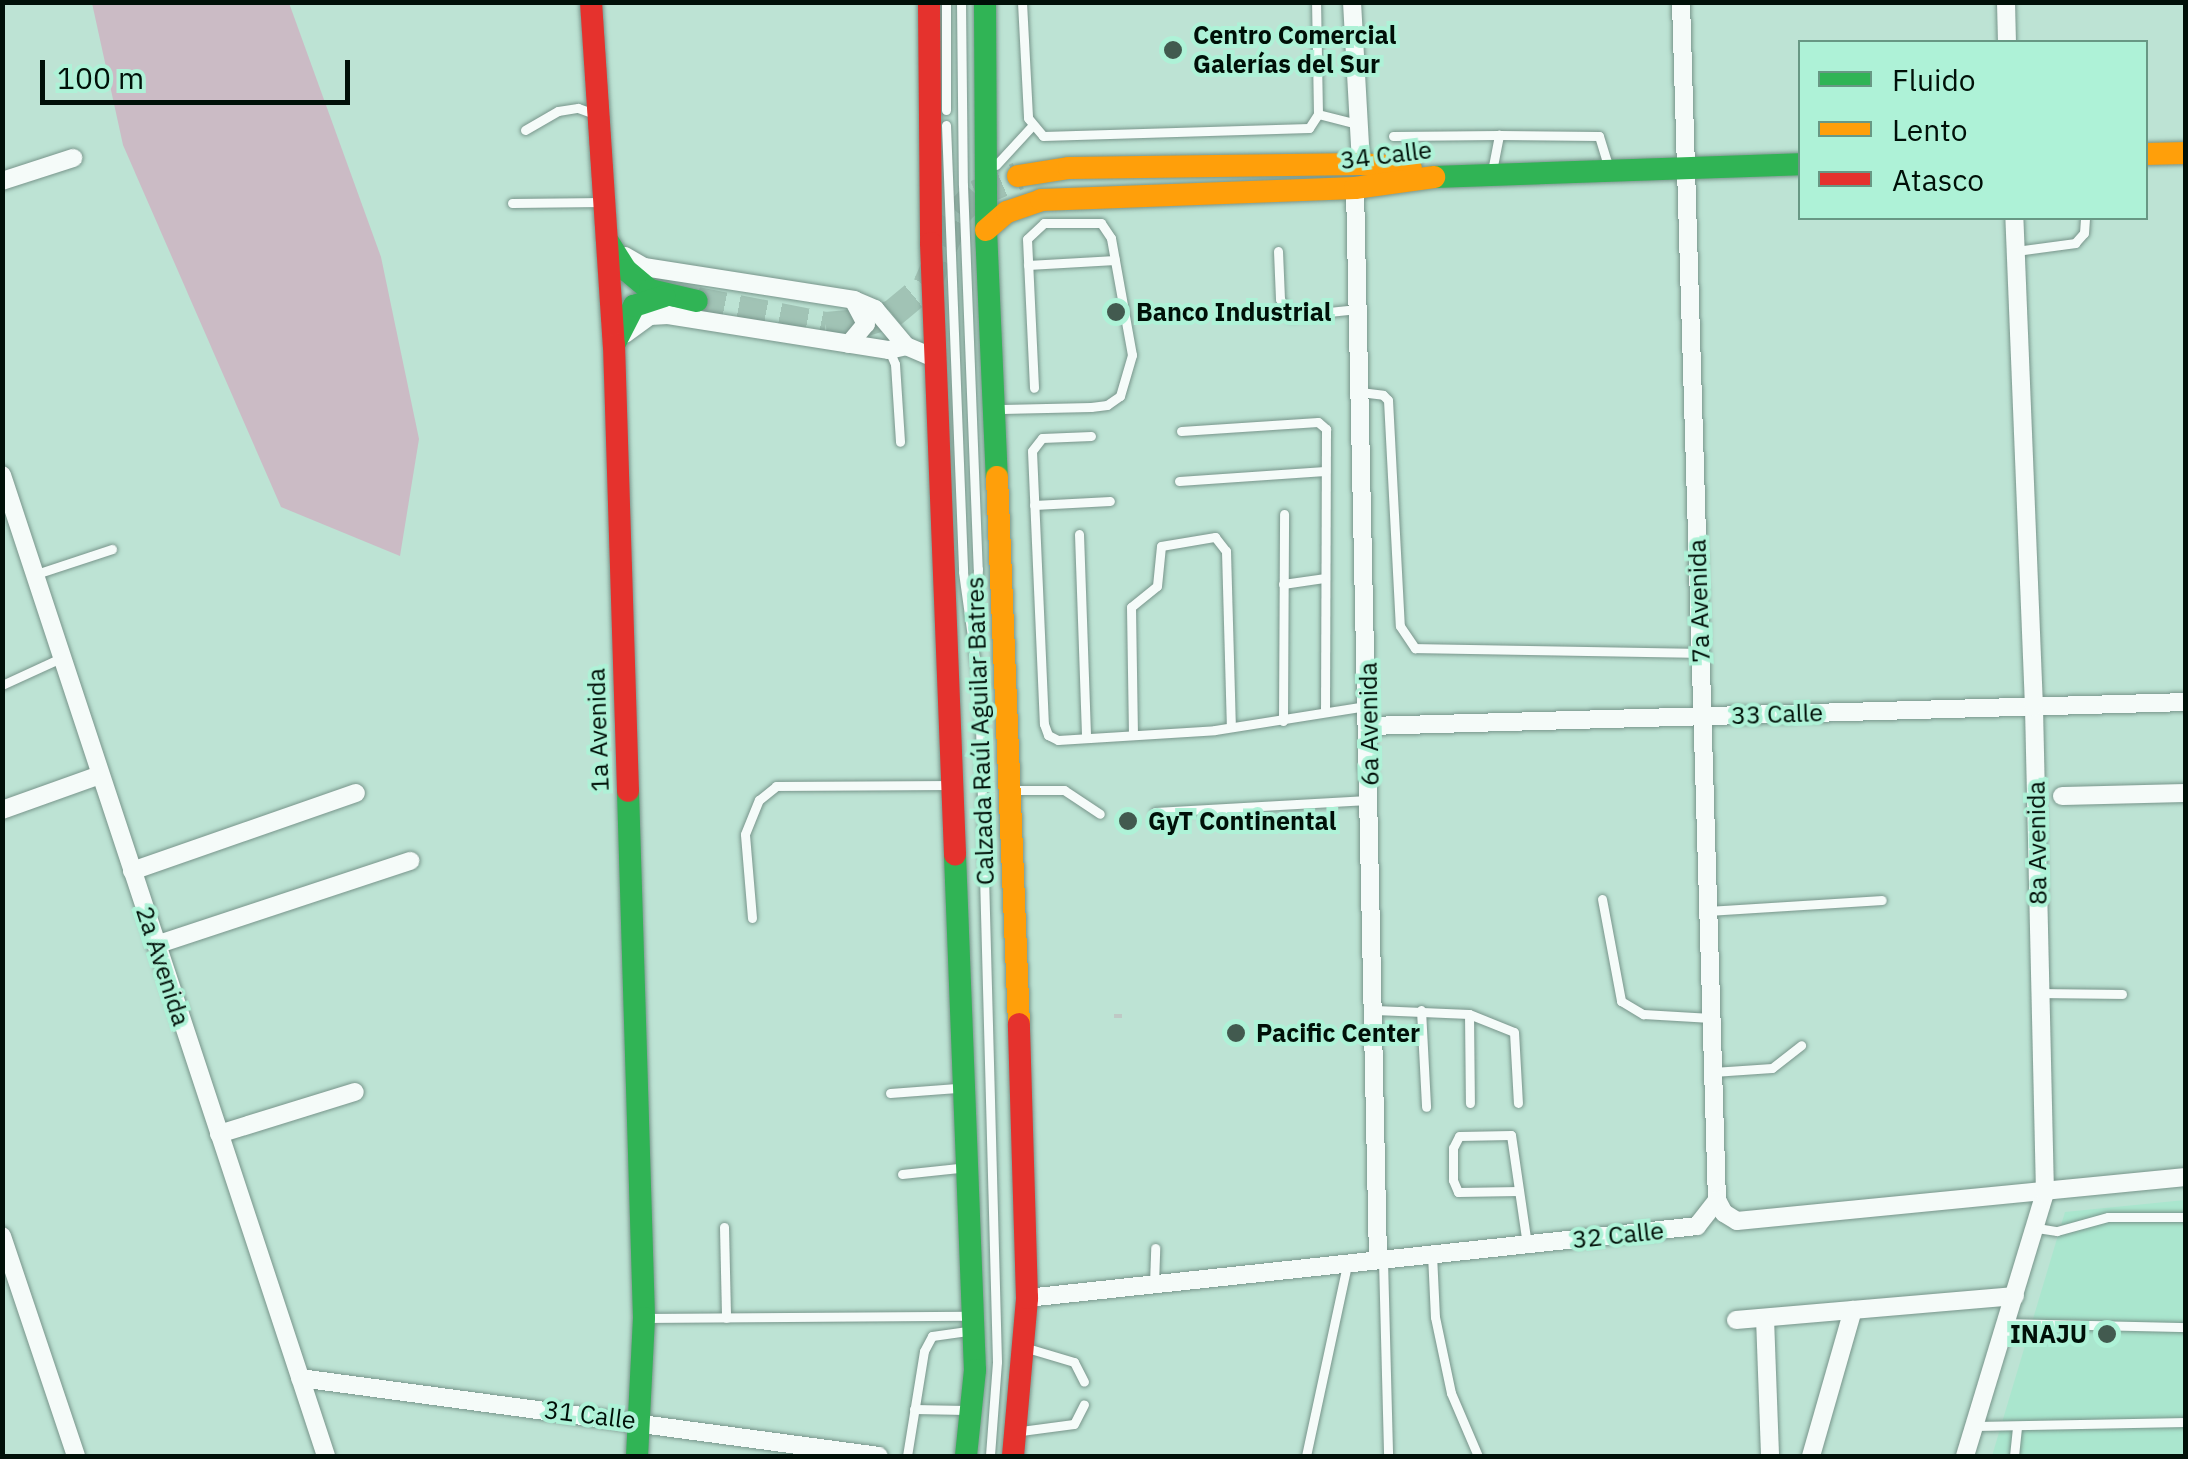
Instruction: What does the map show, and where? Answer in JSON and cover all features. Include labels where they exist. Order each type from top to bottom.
[{"type":"main road","name":"1a Avenida","points":[[592,2],[614,345],[644,1318],[637,1456]]},
{"type":"main road","name":"Calzada Raúl Aguilar Batres","points":[[929,2],[950,785],[974,1323],[972,1410],[966,1456]]},
{"type":"main road","name":"Calzada Raúl Aguilar Batres","points":[[985,2],[986,230],[1012,790],[1027,1298],[1013,1456]]},
{"type":"main road","points":[[2148,154],[2186,153]]},
{"type":"main road","points":[[1018,176],[1070,168],[1361,164],[1464,173]]},
{"type":"main road","name":"34 Calle","points":[[986,230],[1007,212],[1041,200],[1355,188],[1464,173],[1798,164]]},
{"type":"main road","points":[[609,243],[636,282],[664,296],[697,301]]},
{"type":"main road","points":[[614,345],[634,306],[664,296]]},
{"type":"main road","points":[[1018,1431],[1021,1456]]},
{"type":"street","points":[[1352,2],[1361,164]]},
{"type":"street","name":"7a Avenida","points":[[1681,2],[1717,1200]]},
{"type":"street","points":[[2006,2],[2008,40]]},
{"type":"street","points":[[2,181],[73,158]]},
{"type":"street","name":"6a Avenida","points":[[1355,188],[1381,1260]]},
{"type":"street","name":"8a Avenida","points":[[1965,1456],[2045,1193],[2034,707],[2014,220]]},
{"type":"street","points":[[609,243],[644,267],[854,300],[874,309],[897,348]]},
{"type":"street","points":[[850,344],[866,324],[854,300]]},
{"type":"street","points":[[614,345],[636,323],[668,315],[897,348],[936,359]]},
{"type":"street","name":"2a Avenida","points":[[2,475],[326,1456]]},
{"type":"street","name":"33 Calle","points":[[1369,726],[2186,702]]},
{"type":"street","points":[[2,810],[100,775]]},
{"type":"street","points":[[2062,796],[2186,792]]},
{"type":"street","points":[[132,871],[356,793]]},
{"type":"street","points":[[156,944],[410,862]]},
{"type":"street","points":[[219,1134],[355,1092]]},
{"type":"street","points":[[1717,1200],[1724,1213],[1738,1221],[2186,1176]]},
{"type":"street","name":"32 Calle","points":[[1027,1298],[1698,1226],[1717,1200]]},
{"type":"street","points":[[2,1236],[76,1456]]},
{"type":"street","points":[[1736,1320],[2014,1296]]},
{"type":"street","points":[[1811,1456],[1853,1310]]},
{"type":"street","points":[[1764,1318],[1770,1456]]},
{"type":"street","name":"31 Calle","points":[[300,1378],[879,1456]]},
{"type":"lane","points":[[946,2],[946,145],[962,572],[974,630]]},
{"type":"lane","points":[[961,2],[963,185],[978,569],[974,630],[997,1362],[989,1454]]},
{"type":"lane","points":[[986,173],[1020,145],[1032,128],[1022,2]]},
{"type":"lane","points":[[1032,128],[1043,136],[1309,128],[1318,114],[1316,2]]},
{"type":"lane","points":[[525,130],[558,111],[578,108],[600,116]]},
{"type":"lane","points":[[1318,114],[1357,124]]},
{"type":"lane","points":[[1490,172],[1499,135]]},
{"type":"lane","points":[[1393,136],[1599,136],[1608,169]]},
{"type":"lane","points":[[512,204],[606,202]]},
{"type":"lane","points":[[2016,252],[2075,243],[2084,233],[2085,220]]},
{"type":"lane","points":[[994,410],[1091,408],[1120,396],[1132,354],[1111,238],[1100,223],[1044,223],[1027,239],[1034,388]]},
{"type":"lane","points":[[1278,252],[1280,298],[1290,316],[1358,309]]},
{"type":"lane","points":[[1028,264],[1114,260]]},
{"type":"lane","points":[[897,348],[900,442]]},
{"type":"lane","points":[[1360,392],[1388,400],[1400,626],[1415,648],[1700,653]]},
{"type":"lane","points":[[1181,431],[1318,422],[1326,429],[1325,710]]},
{"type":"lane","points":[[1091,436],[1042,438],[1032,451],[1044,724],[1048,735],[1058,740],[1231,726],[1368,705]]},
{"type":"lane","points":[[1179,481],[1325,471]]},
{"type":"lane","points":[[1034,505],[1110,501]]},
{"type":"lane","points":[[1283,721],[1284,514]]},
{"type":"lane","points":[[1079,534],[1086,738]]},
{"type":"lane","points":[[1132,735],[1131,607],[1157,586],[1161,546],[1215,537],[1226,550],[1231,726]]},
{"type":"lane","points":[[36,574],[112,550]]},
{"type":"lane","points":[[1283,584],[1324,578]]},
{"type":"lane","points":[[2,685],[61,658]]},
{"type":"lane","points":[[752,918],[745,834],[759,800],[776,786],[950,785]]},
{"type":"lane","points":[[1012,790],[1064,790],[1100,814]]},
{"type":"lane","points":[[1155,812],[1370,800]]},
{"type":"lane","points":[[1602,900],[1622,1001],[1643,1014],[1711,1018]]},
{"type":"lane","points":[[1708,911],[1882,900]]},
{"type":"lane","points":[[2040,993],[2122,994]]},
{"type":"lane","points":[[1375,1010],[1470,1014],[1514,1032],[1518,1103]]},
{"type":"lane","points":[[1421,1010],[1426,1107]]},
{"type":"lane","points":[[1470,1014],[1470,1103]]},
{"type":"lane","points":[[1713,1072],[1772,1068],[1801,1045]]},
{"type":"lane","points":[[890,1094],[964,1088]]},
{"type":"lane","points":[[1519,1192],[1458,1192],[1453,1164],[1459,1136],[1511,1135],[1527,1244]]},
{"type":"lane","points":[[902,1174],[967,1168]]},
{"type":"lane","points":[[2037,1228],[2057,1231],[2108,1217],[2186,1217]]},
{"type":"lane","points":[[724,1227],[726,1318]]},
{"type":"lane","points":[[1154,1248],[1154,1284]]},
{"type":"lane","points":[[1432,1254],[1435,1317],[1451,1393],[1478,1456]]},
{"type":"lane","points":[[1381,1260],[1388,1456]]},
{"type":"lane","points":[[1306,1456],[1346,1264]]},
{"type":"lane","points":[[644,1318],[974,1323]]},
{"type":"lane","points":[[2006,1322],[2186,1327]]},
{"type":"lane","points":[[907,1456],[924,1351],[932,1336],[974,1323]]},
{"type":"lane","points":[[1024,1347],[1074,1362],[1084,1382]]},
{"type":"lane","points":[[1018,1431],[1074,1424],[1084,1404]]},
{"type":"lane","points":[[914,1408],[972,1410]]},
{"type":"lane","points":[[1975,1426],[2186,1422]]},
{"type":"lane","points":[[2014,1456],[2018,1428]]},
{"type":"path","points":[[1114,1016],[1125,1016]]},
{"type":"shaded area","points":[[92,3],[289,3],[381,257],[419,439],[400,556],[281,507],[123,145]]},
{"type":"shaded area","name":"INAJU","points":[[2185,1200],[2185,1456],[1992,1456],[2065,1212]]},
{"type":"tunnel","points":[[697,301],[826,326],[863,323],[892,314],[927,285],[958,213],[976,194],[1018,176]]},
{"type":"traffic: fast","points":[[985,2],[986,230],[997,477]]},
{"type":"traffic: fast","points":[[1434,177],[1798,164]]},
{"type":"traffic: fast","points":[[609,243],[626,270],[650,290],[697,301]]},
{"type":"traffic: fast","points":[[614,345],[634,306],[664,296]]},
{"type":"traffic: fast","points":[[628,791],[644,1318],[637,1456]]},
{"type":"traffic: fast","points":[[955,855],[975,1370],[966,1456]]},
{"type":"traffic: slow","points":[[2148,154],[2186,153]]},
{"type":"traffic: slow","points":[[1018,176],[1069,168],[1361,164],[1411,168]]},
{"type":"traffic: slow","points":[[986,230],[1007,212],[1041,200],[1355,188],[1434,177]]},
{"type":"traffic: slow","points":[[997,477],[1019,1024]]},
{"type":"traffic: jam","points":[[591,2],[614,345],[628,791]]},
{"type":"traffic: jam","points":[[929,2],[931,243],[955,855]]},
{"type":"traffic: jam","points":[[1013,1456],[1027,1298],[1019,1024]]},
{"type":"place","name":"Centro Comercial Galerías del Sur","points":[[1173,50]]},
{"type":"place","name":"Banco Industrial","points":[[1116,312]]},
{"type":"place","name":"GyT Continental","points":[[1128,821]]},
{"type":"place","name":"Pacific Center","points":[[1236,1033]]},
{"type":"place","name":"INAJU","points":[[2107,1334]]}]
